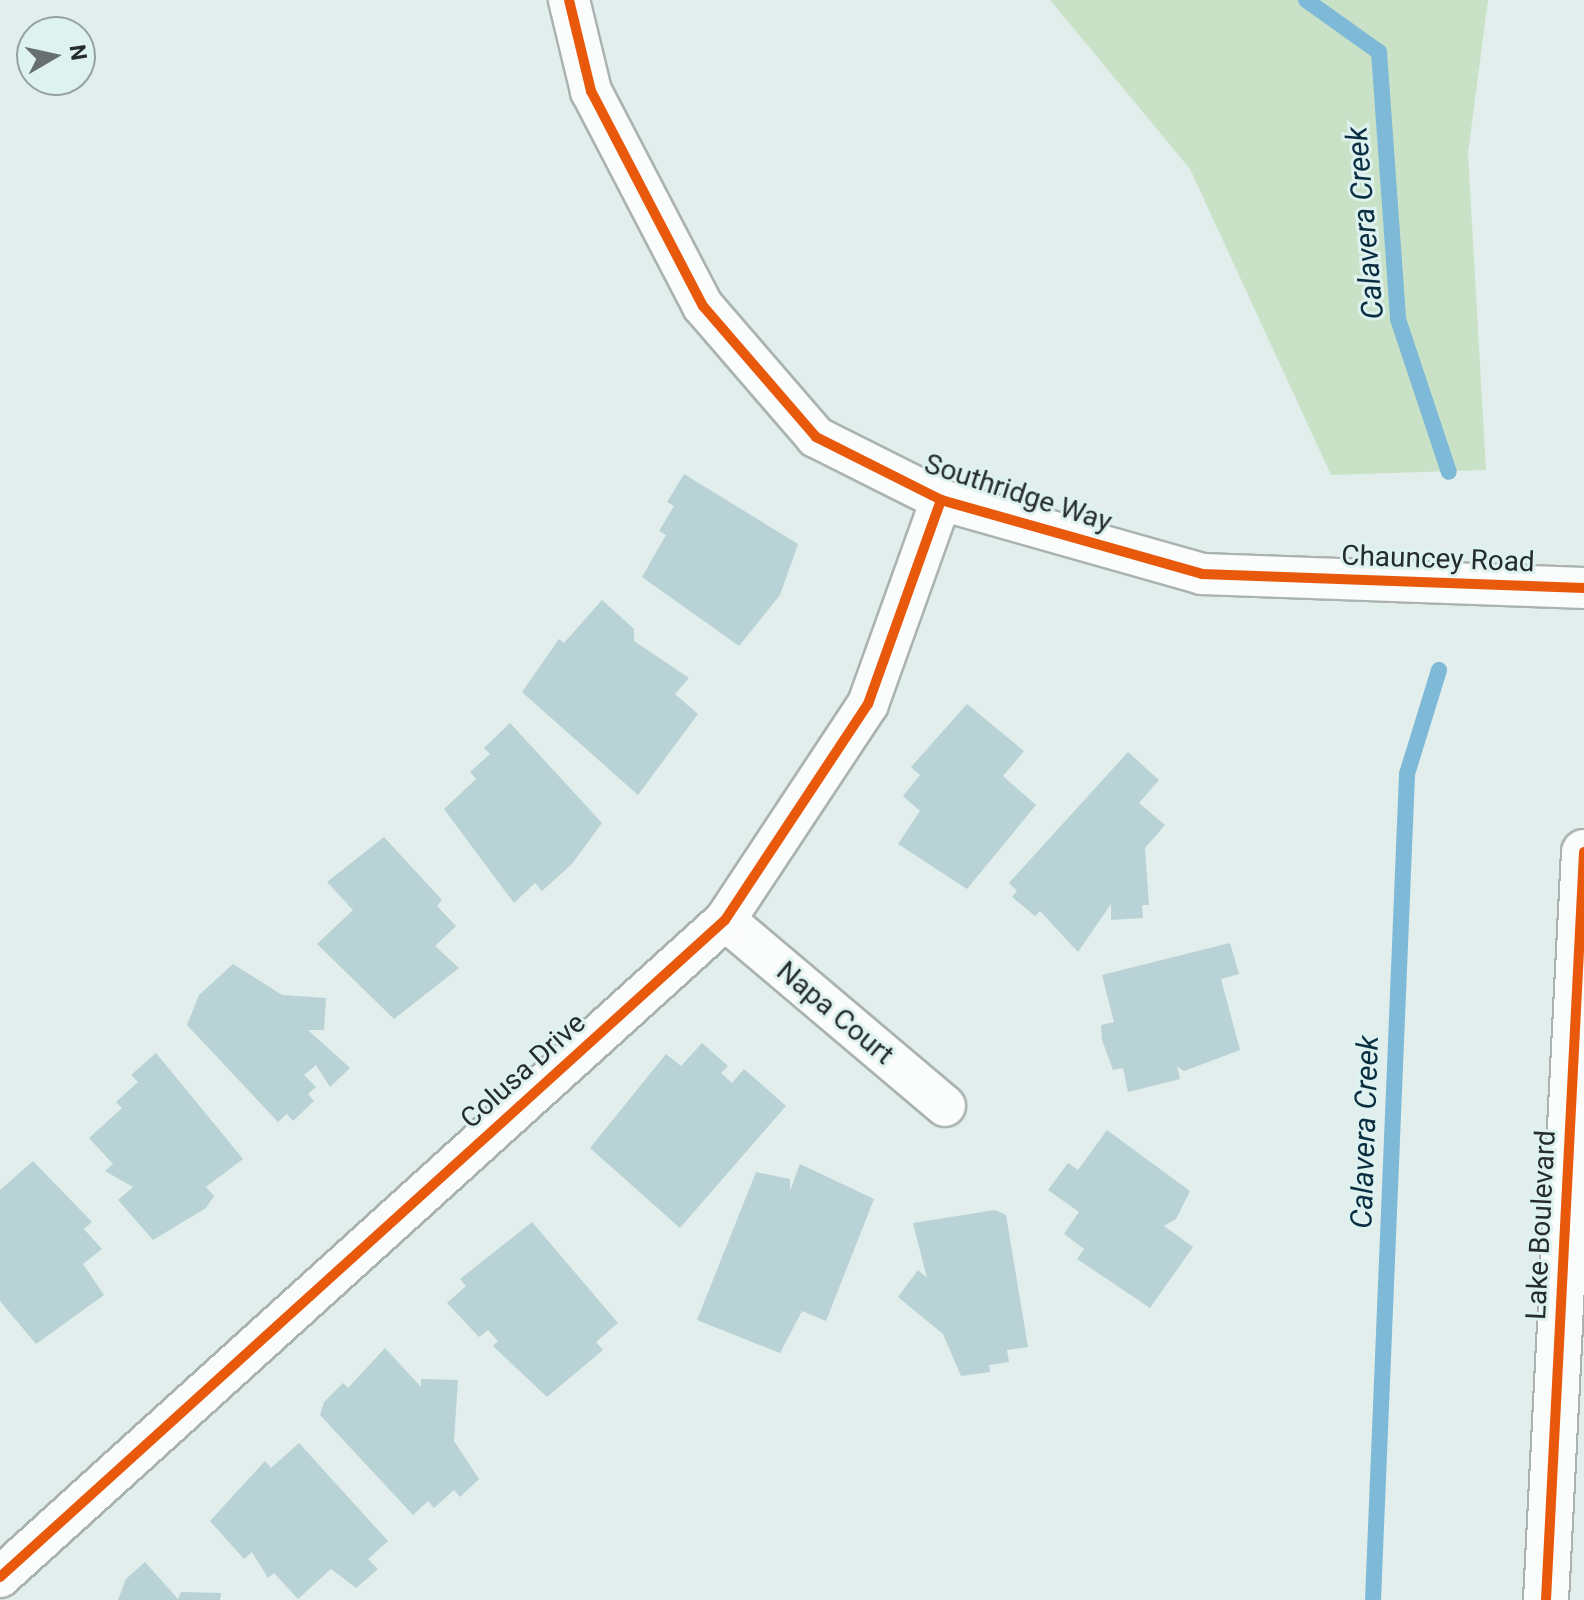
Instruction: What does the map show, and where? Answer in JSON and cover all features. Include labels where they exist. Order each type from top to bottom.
[{"type":"main road","name":"Lake Boulevard","points":[[1546,1600],[1584,852]]},
{"type":"street","name":"Southridge Way","points":[[569,0],[591,91],[703,306],[816,437],[941,500],[1202,574],[1289,577]]},
{"type":"street","name":"Colusa Drive","points":[[0,1577],[725,920],[868,704],[941,500]]},
{"type":"street","name":"Chauncey Road","points":[[1289,577],[1584,588]]},
{"type":"street","name":"Napa Court","points":[[725,920],[945,1106]]},
{"type":"green space","points":[[1050,0],[1488,0],[1468,153],[1486,470],[1331,475],[1190,169]]},
{"type":"building","points":[[684,474],[798,544],[780,595],[739,646],[642,577],[666,535],[659,531],[674,506],[667,502]]},
{"type":"building","points":[[602,600],[634,629],[634,641],[689,678],[675,694],[698,714],[638,795],[522,692],[559,639],[564,643]]},
{"type":"building","points":[[967,704],[1024,751],[1003,776],[1036,805],[967,889],[898,844],[920,811],[903,796],[920,775],[911,767]]},
{"type":"building","points":[[510,723],[602,823],[572,864],[542,891],[535,883],[514,903],[444,809],[476,779],[470,772],[490,754],[484,748]]},
{"type":"building","points":[[1128,752],[1159,780],[1139,803],[1165,825],[1145,848],[1149,905],[1142,905],[1143,918],[1111,920],[1111,904],[1078,952],[1040,911],[1035,916],[1012,897],[1017,891],[1009,883]]},
{"type":"building","points":[[384,837],[442,900],[437,906],[456,926],[435,946],[459,968],[394,1019],[317,944],[353,910],[327,882]]},
{"type":"building","points":[[1230,943],[1239,974],[1221,979],[1240,1050],[1184,1071],[1177,1066],[1180,1079],[1128,1092],[1123,1068],[1113,1070],[1102,1040],[1101,1025],[1114,1022],[1102,975]]},
{"type":"building","points":[[233,964],[282,995],[326,998],[324,1030],[308,1030],[350,1068],[330,1087],[316,1065],[304,1075],[316,1087],[308,1094],[314,1101],[293,1121],[287,1114],[278,1122],[187,1025],[199,995]]},
{"type":"building","points":[[702,1043],[728,1066],[721,1073],[732,1083],[744,1069],[786,1106],[680,1228],[590,1148],[666,1054],[681,1066]]},
{"type":"building","points":[[156,1053],[243,1159],[206,1187],[214,1196],[206,1208],[153,1240],[118,1200],[133,1187],[105,1171],[113,1164],[89,1138],[122,1108],[116,1102],[138,1082],[131,1075]]},
{"type":"building","points":[[1107,1130],[1190,1191],[1176,1219],[1164,1226],[1193,1247],[1150,1308],[1077,1259],[1084,1249],[1064,1234],[1079,1212],[1048,1190],[1068,1163],[1078,1170]]},
{"type":"building","points":[[33,1161],[92,1222],[84,1229],[102,1249],[83,1264],[104,1295],[36,1344],[0,1301],[0,1190]]},
{"type":"building","points":[[800,1164],[874,1199],[826,1321],[802,1311],[780,1353],[697,1320],[756,1172],[790,1179],[790,1191]]},
{"type":"building","points":[[995,1210],[1006,1215],[1028,1347],[1007,1350],[1009,1362],[989,1365],[990,1372],[961,1376],[943,1334],[898,1297],[918,1270],[927,1278],[913,1223]]},
{"type":"building","points":[[532,1222],[618,1323],[596,1342],[603,1350],[547,1397],[493,1346],[498,1341],[488,1330],[479,1337],[447,1303],[466,1286],[460,1279]]},
{"type":"building","points":[[385,1348],[421,1387],[421,1379],[458,1380],[454,1441],[479,1479],[460,1497],[454,1490],[434,1508],[428,1501],[413,1515],[320,1415],[324,1402],[343,1383],[348,1388]]},
{"type":"building","points":[[299,1443],[388,1541],[368,1559],[378,1569],[356,1588],[331,1569],[298,1599],[274,1573],[268,1578],[252,1552],[244,1559],[210,1521],[265,1461],[271,1468]]},
{"type":"building","points":[[145,1562],[178,1599],[181,1592],[221,1593],[220,1600],[118,1600],[126,1579]]},
{"type":"waterway","name":"Calavera Creek","points":[[1306,0],[1379,52],[1398,319],[1449,472]]},
{"type":"waterway","name":"Calavera Creek","points":[[1373,1600],[1407,774],[1439,670]]},
{"type":"cycle path","points":[[569,0],[591,91],[703,306],[816,437],[941,500],[1202,574],[1584,588]]},
{"type":"cycle path","points":[[0,1577],[725,920],[868,704],[941,500]]},
{"type":"cycle path","points":[[1546,1600],[1584,852]]}]
